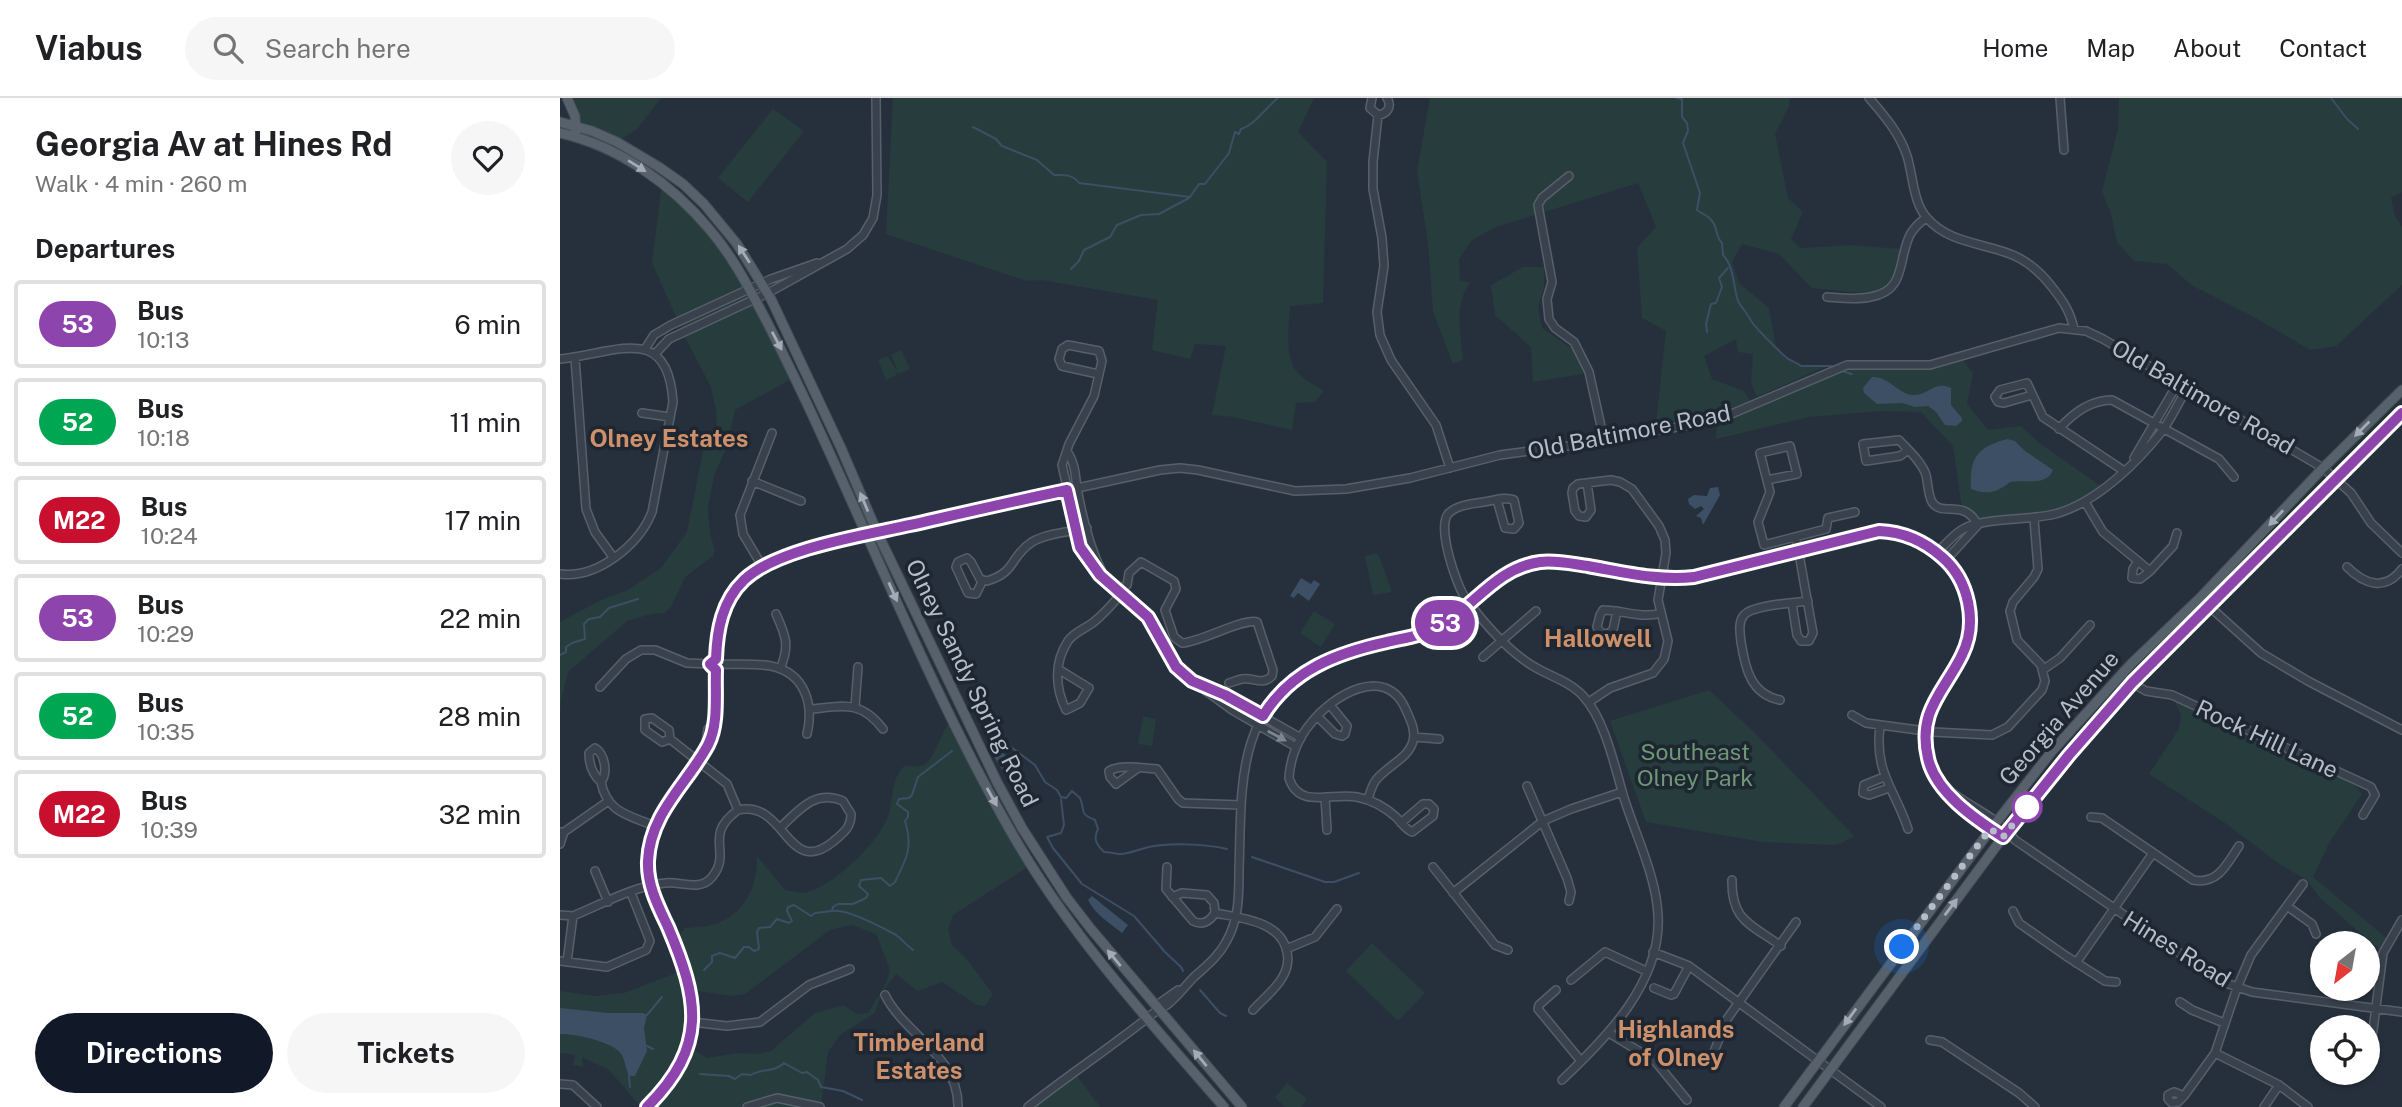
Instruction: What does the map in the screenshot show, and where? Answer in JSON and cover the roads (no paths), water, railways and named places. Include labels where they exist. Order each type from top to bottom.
[{"type":"main road","points":[[567,98],[575,116],[576,136]]},
{"type":"main road","name":"Olney Sandy Spring Road","points":[[560,122],[617,142],[683,184],[737,244],[768,293],[841,448],[872,533],[961,742],[1011,832],[1041,880],[1085,940],[1224,1107]]},
{"type":"main road","name":"Olney Sandy Spring Road","points":[[560,133],[602,146],[632,163],[675,194],[723,246],[795,377],[1022,828],[1083,919],[1242,1107]]},
{"type":"main road","name":"Georgia Avenue","points":[[1784,1107],[1993,825],[2052,751],[2131,664],[2200,598],[2323,468],[2402,390]]},
{"type":"main road","name":"Georgia Avenue","points":[[1803,1107],[2006,834],[2069,755],[2132,683],[2402,413]]},
{"type":"street","points":[[645,349],[654,335],[671,325],[752,295],[768,293],[856,242],[873,218],[877,195],[876,98]]},
{"type":"street","points":[[1372,98],[1370,108],[1378,115]]},
{"type":"street","points":[[1378,115],[1388,110],[1387,98]]},
{"type":"street","points":[[1869,98],[1895,132],[1907,154],[1919,204],[1926,218],[1963,240],[2014,255],[2031,265],[2066,304],[2071,312],[2074,329]]},
{"type":"street","points":[[2060,98],[2064,150]]},
{"type":"street","points":[[1378,115],[1373,188],[1384,266],[1377,312],[1380,335],[1391,360],[1436,425],[1450,468]]},
{"type":"street","points":[[1569,176],[1542,198],[1538,205],[1552,282],[1547,299],[1549,319],[1555,328],[1574,342],[1589,372],[1604,440]]},
{"type":"street","points":[[1827,297],[1869,298],[1877,296],[1895,283],[1910,234],[1926,218]]},
{"type":"street","points":[[655,354],[663,343],[676,335],[752,295],[762,282],[823,261]]},
{"type":"street","points":[[671,325],[676,335]]},
{"type":"street","name":"Old Baltimore Road","points":[[647,1107],[671,1080],[683,1060],[692,1022],[688,981],[651,886],[648,863],[654,826],[666,804],[699,762],[705,750],[708,729],[714,722],[719,627],[727,605],[742,582],[765,561],[872,533],[1160,470],[1198,470],[1295,491],[1346,489],[1500,455],[1717,420],[1847,365],[1930,365],[2059,328],[2074,329],[2103,339],[2323,468],[2351,493],[2371,523],[2402,553]]},
{"type":"street","points":[[1098,374],[1062,366],[1059,359],[1062,349],[1069,345],[1099,351],[1102,362],[1094,396],[1062,465],[1076,531],[1084,553],[1108,582],[1148,617],[1176,667],[1218,702],[1296,747]]},
{"type":"street","points":[[560,359],[630,348],[645,349],[655,354],[665,366],[673,402],[650,519],[639,536],[613,557],[587,572],[560,574]]},
{"type":"street","points":[[575,358],[586,509],[594,531],[613,557]]},
{"type":"street","points":[[2131,463],[2178,383]]},
{"type":"street","points":[[2032,395],[2004,403],[1998,402],[1995,397],[2000,390],[2029,384],[2043,416],[2124,471]]},
{"type":"street","points":[[1937,552],[1962,529],[1978,524],[2057,514],[2085,502],[2105,489],[2164,428],[2187,388]]},
{"type":"street","points":[[2059,429],[2077,411],[2107,399],[2119,402],[2219,459],[2234,477]]},
{"type":"street","points":[[642,413],[670,417]]},
{"type":"street","points":[[762,566],[743,534],[740,521],[742,505],[772,433]]},
{"type":"street","points":[[1908,450],[1900,456],[1866,461],[1863,444],[1899,440],[1908,450],[1925,472],[1932,502],[1938,508],[1969,512],[1978,524]]},
{"type":"street","points":[[1767,480],[1797,474],[1790,446],[1760,453],[1770,492],[1758,522],[1763,545],[1826,529],[1828,518],[1855,512]]},
{"type":"street","points":[[1067,451],[1074,462],[1077,488],[1093,552],[1108,582]]},
{"type":"street","points":[[752,481],[801,501]]},
{"type":"street","points":[[1587,483],[1591,510],[1588,516],[1581,517],[1575,512],[1572,491],[1578,484],[1587,483],[1616,481],[1635,492],[1659,526],[1665,540],[1666,553],[1658,600],[1668,648],[1660,666],[1646,676],[1601,692],[1589,702]]},
{"type":"street","points":[[1497,500],[1457,508],[1445,519],[1455,579],[1469,603],[1522,659],[1576,689],[1589,702],[1601,728],[1655,895],[1658,925],[1646,971],[1629,1004],[1609,1033],[1562,1080]]},
{"type":"street","points":[[2085,502],[2103,532],[2150,571]]},
{"type":"street","points":[[1852,715],[1866,723],[1880,726],[1988,736],[2001,733],[2042,690],[2045,681],[2044,669],[2017,640],[2010,611],[2013,602],[2038,569],[2034,519]]},
{"type":"street","points":[[1946,559],[1978,524]]},
{"type":"street","points":[[982,580],[979,592],[968,593],[956,567],[958,562],[967,558],[982,580],[987,582],[1005,574],[1016,557],[1032,542],[1087,528]]},
{"type":"street","points":[[1028,1107],[1160,1009],[1161,1002],[1191,981],[1223,948],[1236,917],[1243,771],[1257,726],[1285,688],[1321,662],[1349,651],[1422,634],[1446,622],[1508,573],[1541,562],[1566,562],[1661,578],[1694,577],[1879,531],[1907,536],[1937,552],[1946,559],[1966,593],[1970,626],[1964,652],[1932,704],[1926,730],[1928,761],[1950,798],[2006,834]]},
{"type":"street","points":[[2138,561],[2132,578],[2140,579],[2174,546],[2177,533]]},
{"type":"street","points":[[1792,603],[1797,635],[1801,641],[1807,642],[1813,635],[1796,537]]},
{"type":"street","points":[[1058,669],[1089,688],[1080,703],[1066,710],[1057,687],[1058,669],[1071,637],[1097,619],[1127,585],[1129,573],[1141,562],[1174,581],[1176,589],[1165,610],[1174,637],[1186,643],[1248,621],[1257,622],[1273,670],[1272,676],[1265,681],[1256,682],[1243,678],[1229,684]]},
{"type":"street","points":[[2347,566],[2355,575],[2373,584],[2387,582],[2396,577],[2402,569]]},
{"type":"street","points":[[2200,598],[2261,653],[2402,730]]},
{"type":"street","points":[[1780,700],[1771,698],[1755,685],[1745,671],[1740,625],[1742,617],[1754,609],[1808,601]]},
{"type":"street","points":[[1483,657],[1536,611]]},
{"type":"street","points":[[1617,611],[1646,616],[1661,613]]},
{"type":"street","points":[[776,614],[786,636],[787,647],[780,669]]},
{"type":"street","points":[[2044,669],[2060,658],[2090,625]]},
{"type":"street","points":[[1163,644],[1174,637]]},
{"type":"street","points":[[600,687],[626,659],[641,650],[656,650],[687,663],[780,669],[800,684],[807,696],[811,709],[807,734]]},
{"type":"street","points":[[855,707],[858,667]]},
{"type":"street","points":[[1192,681],[1225,695],[1301,738]]},
{"type":"street","name":"Rock Hill Lane","points":[[2132,683],[2146,691],[2172,695],[2371,787],[2375,795],[2362,815]]},
{"type":"street","points":[[1368,799],[1376,780],[1406,753],[1414,737],[1412,724],[1402,700],[1387,687],[1369,686],[1349,693],[1317,716],[1296,747],[1289,775],[1291,785],[1304,797],[1343,796],[1368,799],[1387,810],[1409,831],[1415,831],[1433,816],[1434,809],[1429,804],[1423,804],[1401,823]]},
{"type":"street","points":[[1317,716],[1335,734],[1345,734],[1347,726],[1330,705]]},
{"type":"street","points":[[811,709],[855,707],[866,712],[883,729]]},
{"type":"street","points":[[1880,726],[1879,748],[1884,776],[1908,829]]},
{"type":"street","points":[[1414,737],[1439,739]]},
{"type":"street","points":[[670,739],[727,784],[738,810]]},
{"type":"street","points":[[1138,768],[1157,769],[1183,803],[1241,805]]},
{"type":"street","points":[[1884,776],[1867,783],[1862,789],[1869,794],[1889,788]]},
{"type":"street","points":[[601,782],[607,802],[622,813],[654,826]]},
{"type":"street","points":[[1527,786],[1567,878],[1571,892],[1569,901]]},
{"type":"street","points":[[1453,893],[1543,821],[1622,792]]},
{"type":"street","points":[[560,915],[573,916],[643,886],[666,883],[702,884],[713,875],[720,859],[719,832],[727,818],[738,810],[748,808],[763,812],[796,847],[813,853],[827,847],[847,830],[851,814],[846,804],[839,799],[820,797],[809,801],[780,827]]},
{"type":"street","points":[[1325,797],[1327,830]]},
{"type":"street","points":[[560,844],[562,832],[607,802]]},
{"type":"street","points":[[2091,817],[2102,818],[2193,880],[2202,882],[2218,876],[2239,846]]},
{"type":"street","name":"Hines Road","points":[[2006,834],[2201,970],[2237,988],[2278,997],[2402,1012]]},
{"type":"street","points":[[2076,963],[2153,853]]},
{"type":"street","points":[[1167,867],[1166,889],[1196,923],[1206,922],[1215,912]]},
{"type":"street","points":[[1433,867],[1496,945],[1508,950]]},
{"type":"street","points":[[596,872],[608,902]]},
{"type":"street","points":[[1732,880],[1732,898],[1737,912],[1781,946]]},
{"type":"street","points":[[2184,1096],[2215,1053],[2251,955],[2303,884]]},
{"type":"street","points":[[573,916],[564,962],[607,967],[646,950],[650,941],[631,893]]},
{"type":"street","points":[[1172,897],[1182,893],[1204,894],[1213,900],[1215,912]]},
{"type":"street","points":[[2287,906],[2312,925],[2315,931]]},
{"type":"street","points":[[1286,949],[1315,937],[1337,908]]},
{"type":"street","points":[[2013,911],[2019,923],[2076,963],[2105,982],[2116,982]]},
{"type":"street","points":[[1215,912],[1267,926],[1279,935],[1286,949],[1287,964],[1282,978],[1253,1010]]},
{"type":"street","points":[[2374,1015],[2383,953],[2402,920]]},
{"type":"street","points":[[1713,1054],[1723,1026],[1796,922]]},
{"type":"street","points":[[1571,980],[1605,952],[1646,971]]},
{"type":"street","points":[[1653,952],[1689,966],[1881,1107]]},
{"type":"street","points":[[1654,988],[1667,995],[1674,994],[1689,966]]},
{"type":"street","points":[[692,1022],[727,1026],[760,1022],[809,985],[850,969]]},
{"type":"street","points":[[1556,990],[1538,1009],[1581,1061]]},
{"type":"street","points":[[885,995],[939,1058],[956,1085],[958,1107]]},
{"type":"street","points":[[2180,1002],[2224,1023]]},
{"type":"street","points":[[1609,1033],[1655,1061],[1687,1100]]},
{"type":"street","points":[[1930,1040],[1942,1042],[2019,1093],[2035,1107]]},
{"type":"street","points":[[2215,1053],[2278,1085],[2308,1107]]},
{"type":"street","points":[[560,1084],[573,1085],[597,1107]]},
{"type":"street","points":[[2264,1107],[2278,1085]]},
{"type":"street","points":[[582,1107],[586,1097]]},
{"type":"street","points":[[747,1107],[770,1098],[820,1107]]},
{"type":"water","points":[[1872,377],[1883,379],[1913,395],[1940,386],[1951,388],[1951,405],[1962,421],[1956,426],[1945,425],[1928,406],[1877,404],[1864,393],[1863,388]]},
{"type":"water","points":[[2007,439],[2015,441],[2053,470],[2050,475],[2040,480],[2010,482],[1991,492],[1971,489],[1972,469],[1977,455],[1989,446]]},
{"type":"water","points":[[1718,487],[1720,495],[1703,525],[1701,518],[1696,516],[1704,509],[1701,506],[1695,509],[1688,499],[1694,495],[1707,496],[1710,488]]},
{"type":"water","points":[[1301,578],[1311,584],[1314,580],[1320,584],[1309,601],[1298,593],[1294,598],[1290,596]]},
{"type":"water","points":[[995,747],[1016,767],[1015,784],[1010,783],[993,755]]},
{"type":"water","points":[[1092,896],[1128,925],[1122,933],[1094,910],[1088,900]]},
{"type":"water","points":[[560,1008],[647,1015],[644,1028],[647,1051],[635,1076],[629,1076],[622,1055],[611,1046],[584,1037],[560,1034]]},
{"type":"waterway","points":[[973,127],[996,139],[1002,146],[1037,160],[1054,175],[1071,177],[1079,183],[1190,197],[1199,184],[1205,184],[1229,153],[1235,132],[1239,134],[1241,129],[1256,120],[1278,98]]},
{"type":"waterway","points":[[1676,98],[1682,99],[1682,117],[1687,123],[1688,131],[1683,143],[1700,193],[1697,210],[1715,226],[1722,243],[1723,255],[1731,270],[1739,303],[1756,327],[1789,359],[1801,366],[1832,366]]},
{"type":"waterway","points":[[2331,98],[2358,129]]},
{"type":"waterway","points":[[1071,269],[1084,250],[1110,237],[1117,225],[1141,215],[1159,214],[1189,198]]},
{"type":"waterway","points":[[1707,332],[1706,324],[1711,304],[1716,303],[1722,287],[1719,278],[1728,268]]},
{"type":"waterway","points":[[1842,371],[1852,374]]},
{"type":"waterway","points":[[560,655],[566,652],[566,647],[572,643],[585,639],[584,624],[589,619],[600,617],[609,608],[638,599]]},
{"type":"waterway","points":[[977,713],[992,733],[1035,765],[1045,782],[1057,790],[1061,797],[1066,798],[1072,791],[1080,798],[1084,814],[1095,820],[1098,829],[1096,841],[1104,852],[1123,854],[1175,844],[1227,849]]},
{"type":"waterway","points":[[704,970],[712,962],[712,956],[720,953],[735,958],[744,947],[754,951],[759,949],[759,928],[770,927],[777,919],[789,923],[792,921],[788,907],[794,905],[811,916],[832,911],[838,904],[853,904],[866,898],[868,894],[859,886],[861,880],[881,878],[890,886],[895,882],[906,859],[909,845],[905,821],[908,812],[897,804],[899,799],[909,798],[918,777],[952,751]]},
{"type":"waterway","points":[[1061,799],[1064,825],[1061,833],[1047,837],[1053,848],[1082,884],[1134,916],[1183,971]]},
{"type":"waterway","points":[[1252,857],[1325,882],[1334,882],[1359,873]]},
{"type":"waterway","points":[[834,911],[856,916],[883,928],[913,950]]},
{"type":"waterway","points":[[1200,990],[1220,1013],[1226,1016]]},
{"type":"waterway","points":[[647,1015],[662,997]]},
{"type":"waterway","points":[[647,1046],[653,1049]]},
{"type":"waterway","points":[[700,1074],[729,1076],[735,1079],[742,1074],[751,1075],[784,1063],[802,1073],[807,1072],[818,1080],[821,1087],[843,1091],[862,1100]]},
{"type":"waterway","points":[[629,1076],[630,1087]]},
{"type":"district","name":"Olney Estates","points":[[669,439]]},
{"type":"district","name":"Hallowell","points":[[1598,639]]},
{"type":"district","name":"Highlands of Olney","points":[[1676,1044]]},
{"type":"district","name":"Timberland Estates","points":[[919,1057]]},
{"type":"park label","name":"Southeast Olney Park","points":[[1695,765]]}]
